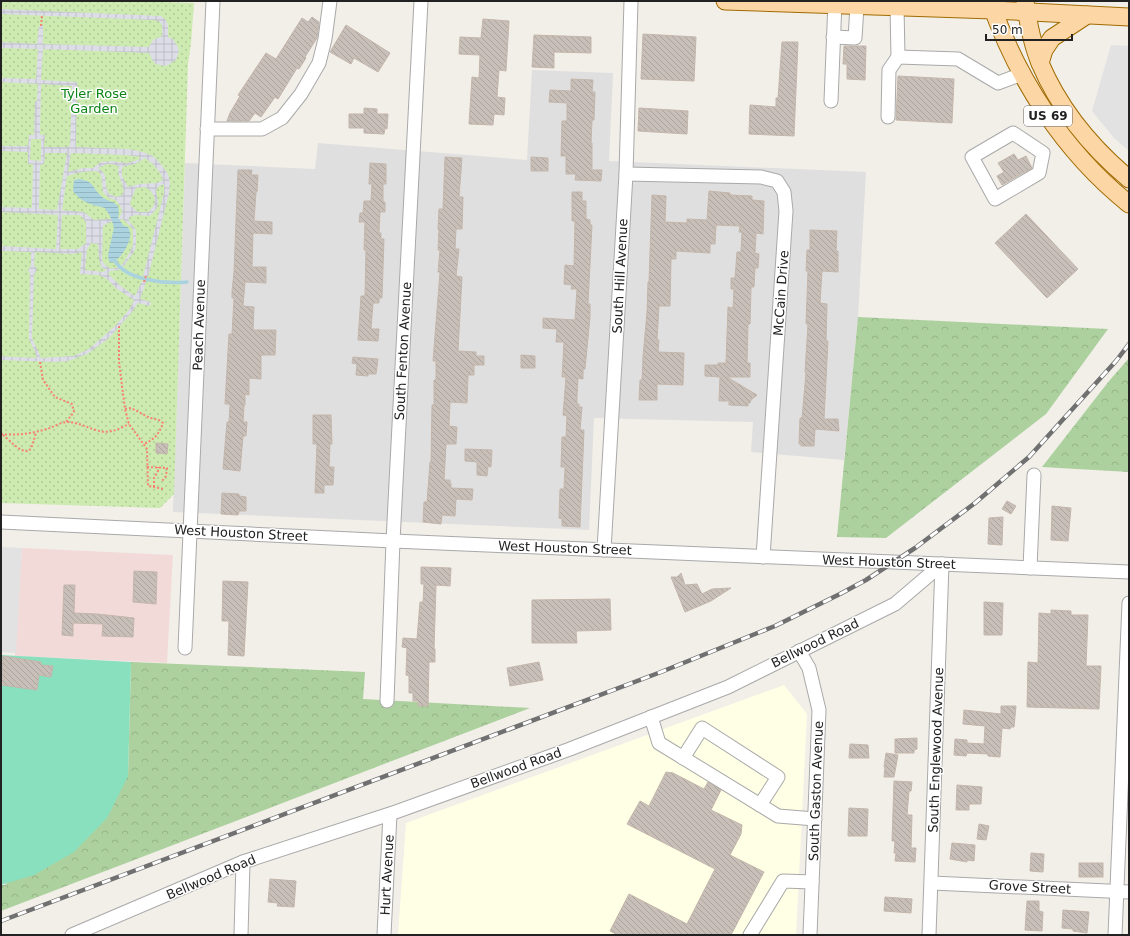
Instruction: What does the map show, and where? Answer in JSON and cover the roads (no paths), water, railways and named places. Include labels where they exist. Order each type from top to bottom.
[{"type":"main road","points":[[725,1],[835,3],[857,6],[897,7],[932,4],[1025,6],[1087,15],[1129,17]]},
{"type":"main road","name":"US 69","points":[[992,6],[1022,74],[1042,107],[1077,154],[1129,204]]},
{"type":"main road","name":"US 69","points":[[1025,6],[1032,38],[1040,63],[1053,90],[1076,124],[1092,143],[1129,179]]},
{"type":"main road","points":[[1040,63],[1044,50],[1052,38],[1087,15]]},
{"type":"street","name":"Peach Avenue","points":[[186,648],[213,1]]},
{"type":"street","points":[[207,129],[262,129],[282,118],[301,94],[319,62],[325,39],[330,1]]},
{"type":"street","name":"South Fenton Avenue","points":[[387,701],[393,541],[421,1]]},
{"type":"street","name":"South Hill Avenue","points":[[604,550],[626,174],[631,1]]},
{"type":"street","points":[[831,101],[835,3]]},
{"type":"street","points":[[833,37],[855,38],[857,6]]},
{"type":"street","points":[[888,117],[889,70],[898,57],[897,7]]},
{"type":"street","points":[[898,57],[958,60],[998,83],[1022,74]]},
{"type":"street","points":[[1013,133],[1043,153],[1039,173],[995,199],[972,157],[1013,133]]},
{"type":"street","name":"McCain Drive","points":[[626,174],[761,177],[777,181],[784,192],[786,211],[763,557]]},
{"type":"street","points":[[1030,568],[1034,475]]},
{"type":"street","name":"West Houston Street","points":[[1,522],[393,541],[1129,572]]},
{"type":"street","name":"Bellwood Road","points":[[72,935],[244,862],[390,814],[570,749],[728,687],[895,604],[942,564]]},
{"type":"street","name":"South Englewood Avenue","points":[[929,935],[942,564]]},
{"type":"street","points":[[1115,935],[1123,891],[1129,602]]},
{"type":"street","name":"South Gaston Avenue","points":[[799,651],[809,668],[819,710],[810,935]]},
{"type":"street","points":[[651,717],[659,743],[683,758],[778,816],[815,819]]},
{"type":"street","points":[[683,758],[702,728],[778,777],[760,805]]},
{"type":"street","name":"Hurt Avenue","points":[[384,935],[390,814]]},
{"type":"street","points":[[241,935],[244,862]]},
{"type":"street","points":[[750,935],[783,881],[812,882]]},
{"type":"street","name":"Grove Street","points":[[932,883],[1123,891]]},
{"type":"water","points":[[79,179],[90,183],[101,196],[114,203],[118,208],[118,218],[124,226],[128,227],[130,235],[126,248],[112,263],[109,261],[108,255],[114,227],[110,216],[105,208],[80,199],[73,191],[74,180]]},
{"type":"waterway","points":[[115,261],[128,273],[148,280],[159,282],[187,282]]},
{"type":"railway","points":[[1,921],[661,672],[775,626],[840,594],[866,580],[915,548],[975,503],[1029,457],[1116,361],[1129,344]]},
{"type":"park label","name":"Tyler Rose Garden","points":[[94,100]]}]
